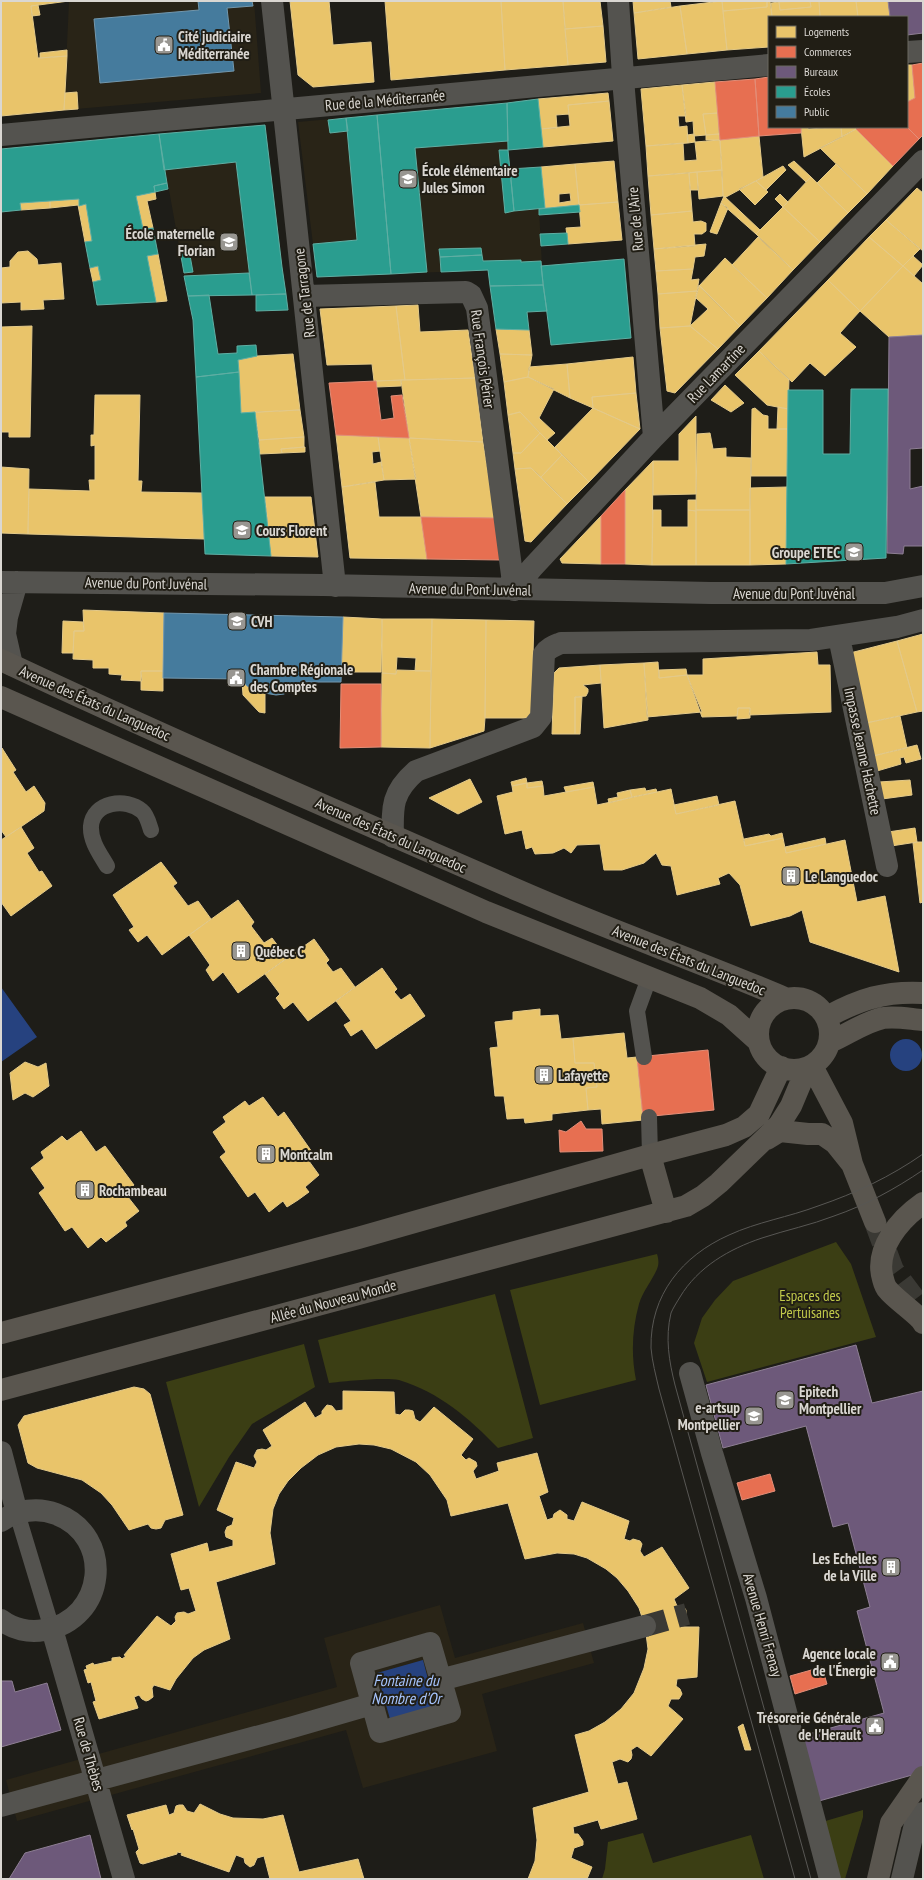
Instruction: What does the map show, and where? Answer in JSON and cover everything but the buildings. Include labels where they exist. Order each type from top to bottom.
[{"type":"street","name":"Rue de Tarragone","points":[[272,1],[335,586]]},
{"type":"street","name":"Rue de l'Aire","points":[[618,1],[623,78],[654,437]]},
{"type":"street","points":[[908,52],[923,51]]},
{"type":"street","name":"Rue de la Méditerranée","points":[[1,136],[768,65]]},
{"type":"street","name":"Rue Lamartine","points":[[514,590],[532,568],[654,437],[923,161]]},
{"type":"street","name":"Rue François Périer","points":[[304,296],[466,292],[471,295],[477,308],[514,590]]},
{"type":"street","name":"Avenue du Pont Juvénal","points":[[7,663],[6,617],[9,582],[711,593],[885,593],[923,586]]},
{"type":"street","points":[[393,837],[393,806],[396,792],[416,771],[533,728],[541,717],[544,654],[547,649],[561,643],[811,640],[897,628],[923,620]]},
{"type":"street","name":"Impasse Jeanne Hachette","points":[[839,637],[887,866]]},
{"type":"street","name":"Avenue des États du Languedoc","points":[[7,663],[101,707],[393,837],[521,892],[785,998]]},
{"type":"street","name":"Avenue des États du Languedoc","points":[[1,697],[486,912],[700,998],[729,1015],[758,1041]]},
{"type":"street","points":[[827,1017],[863,999],[882,994],[923,993]]},
{"type":"street","points":[[797,997],[809,1000],[819,1007],[827,1017],[831,1033],[830,1042],[820,1060],[809,1067],[789,1070],[781,1068],[766,1057],[758,1041],[760,1019],[766,1010],[774,1003],[785,998],[797,997]]},
{"type":"street","points":[[830,1042],[867,1023],[884,1018],[901,1017],[923,1020]]},
{"type":"street","points":[[809,1067],[842,1123],[852,1164],[875,1222]]},
{"type":"street","name":"Allée du Nouveau Monde","points":[[1,1390],[686,1206],[703,1196],[779,1126],[791,1106],[809,1067]]},
{"type":"street","points":[[1,1333],[358,1238],[650,1155],[726,1135],[744,1127],[759,1114],[781,1068]]},
{"type":"street","points":[[758,1144],[780,1131],[822,1134],[835,1143],[852,1164]]},
{"type":"street","points":[[650,1155],[666,1212]]},
{"type":"street","points":[[923,1203],[908,1214],[896,1229],[881,1258],[880,1270],[886,1288],[901,1304],[921,1319],[923,1323]]},
{"type":"street","name":"Avenue Henri Frenay","points":[[690,1373],[712,1453],[756,1598],[830,1879]]},
{"type":"street","name":"Rue de Thèbes","points":[[1,1452],[9,1517]]},
{"type":"street","points":[[1,1620],[21,1630],[37,1631],[52,1629],[67,1623],[80,1613],[89,1599],[95,1585],[96,1569],[94,1553],[87,1538],[77,1526],[64,1517],[49,1511],[33,1510],[9,1517]]},
{"type":"street","points":[[440,1680],[645,1626]]},
{"type":"street","name":"Rue de Thèbes","points":[[52,1629],[124,1879]]},
{"type":"street","points":[[430,1643],[440,1680],[450,1712],[380,1732],[361,1663],[430,1643]]},
{"type":"street","points":[[1,1806],[293,1728],[372,1704]]},
{"type":"street","points":[[878,1879],[891,1823],[923,1777]]},
{"type":"street","points":[[902,1879],[916,1820],[923,1813]]},
{"type":"lane","points":[[107,866],[93,838],[91,827],[99,810],[114,803],[121,802],[135,806],[143,811],[151,830]]},
{"type":"lane","points":[[644,1057],[637,1011],[649,978]]},
{"type":"lane","points":[[649,1117],[650,1155]]},
{"type":"lane","name":"Rue de Thèbes","points":[[9,1517],[52,1629]]},
{"type":"shaded area","points":[[69,1],[254,1],[261,93],[64,110]]},
{"type":"shaded area","name":"École élémentaire Jules Simon","points":[[507,103],[508,150],[514,211],[539,209],[543,285],[490,286],[488,270],[317,277],[298,122]]},
{"type":"shaded area","name":"École maternelle Florian","points":[[265,125],[286,294],[188,296],[159,134]]},
{"type":"shaded area","points":[[440,1605],[455,1658],[583,1623],[594,1663],[482,1694],[497,1751],[363,1788],[346,1730],[17,1821],[6,1780],[337,1687],[324,1638]]},
{"type":"green space","name":"Espaces des Pertuisanes","points":[[836,1242],[851,1264],[876,1337],[707,1382],[694,1343],[702,1318],[715,1300],[733,1281]]},
{"type":"green space","points":[[657,1254],[658,1266],[641,1299],[635,1323],[633,1352],[636,1380],[540,1405],[510,1290]]},
{"type":"green space","points":[[495,1294],[533,1438],[498,1448],[476,1426],[453,1407],[427,1391],[399,1380],[375,1379],[329,1383],[318,1340]]},
{"type":"green space","points":[[304,1344],[315,1387],[252,1424],[229,1457],[199,1507],[166,1382]]},
{"type":"green space","points":[[863,1810],[863,1817],[845,1879],[834,1879],[822,1822]]},
{"type":"green space","points":[[643,1833],[653,1863],[751,1835],[764,1879],[602,1879],[605,1869],[608,1842]]},
{"type":"water","points":[[1,987],[37,1037],[1,1062]]},
{"type":"water","points":[[906,1039],[917,1044],[922,1055],[917,1066],[906,1071],[895,1066],[890,1055],[895,1044]]},
{"type":"water","name":"Fontaine du Nombre d'Or","points":[[423,1660],[435,1706],[390,1719],[377,1673]]},
{"type":"tunnel","points":[[875,1222],[893,1270],[923,1310]]},
{"type":"tunnel","points":[[645,1626],[687,1614]]},
{"type":"tram line","points":[[795,1879],[659,1389],[651,1348],[652,1329],[656,1311],[663,1294],[672,1280],[683,1266],[712,1244],[740,1230],[807,1210],[846,1196],[885,1177],[923,1154]]},
{"type":"tram line","points":[[811,1879],[675,1385],[668,1349],[669,1322],[671,1313],[687,1286],[715,1260],[750,1242],[846,1212],[869,1202],[902,1184],[923,1170]]},
{"type":"place","name":"Cité judiciaire Méditerranée","points":[[164,45]]},
{"type":"place","name":"École élémentaire Jules Simon","points":[[408,179]]},
{"type":"place","name":"École maternelle Florian","points":[[229,242]]},
{"type":"place","name":"Cours Florent","points":[[242,530]]},
{"type":"place","name":"Groupe ETEC","points":[[854,552]]},
{"type":"place","name":"CVH","points":[[237,621]]},
{"type":"place","name":"Chambre Régionale des Comptes","points":[[236,678]]},
{"type":"place","name":"Le Languedoc","points":[[791,876]]},
{"type":"place","name":"Québec C","points":[[241,951]]},
{"type":"place","name":"Lafayette","points":[[544,1075]]},
{"type":"place","name":"Montcalm","points":[[266,1154]]},
{"type":"place","name":"Rochambeau","points":[[85,1190]]},
{"type":"place","name":"Epitech Montpellier","points":[[785,1400]]},
{"type":"place","name":"e-artsup Montpellier","points":[[754,1416]]},
{"type":"place","name":"Les Echelles de la Ville","points":[[891,1567]]},
{"type":"place","name":"Agence locale de l'Énergie","points":[[890,1662]]},
{"type":"place","name":"Trésorerie Générale de l'Herault","points":[[875,1726]]}]
